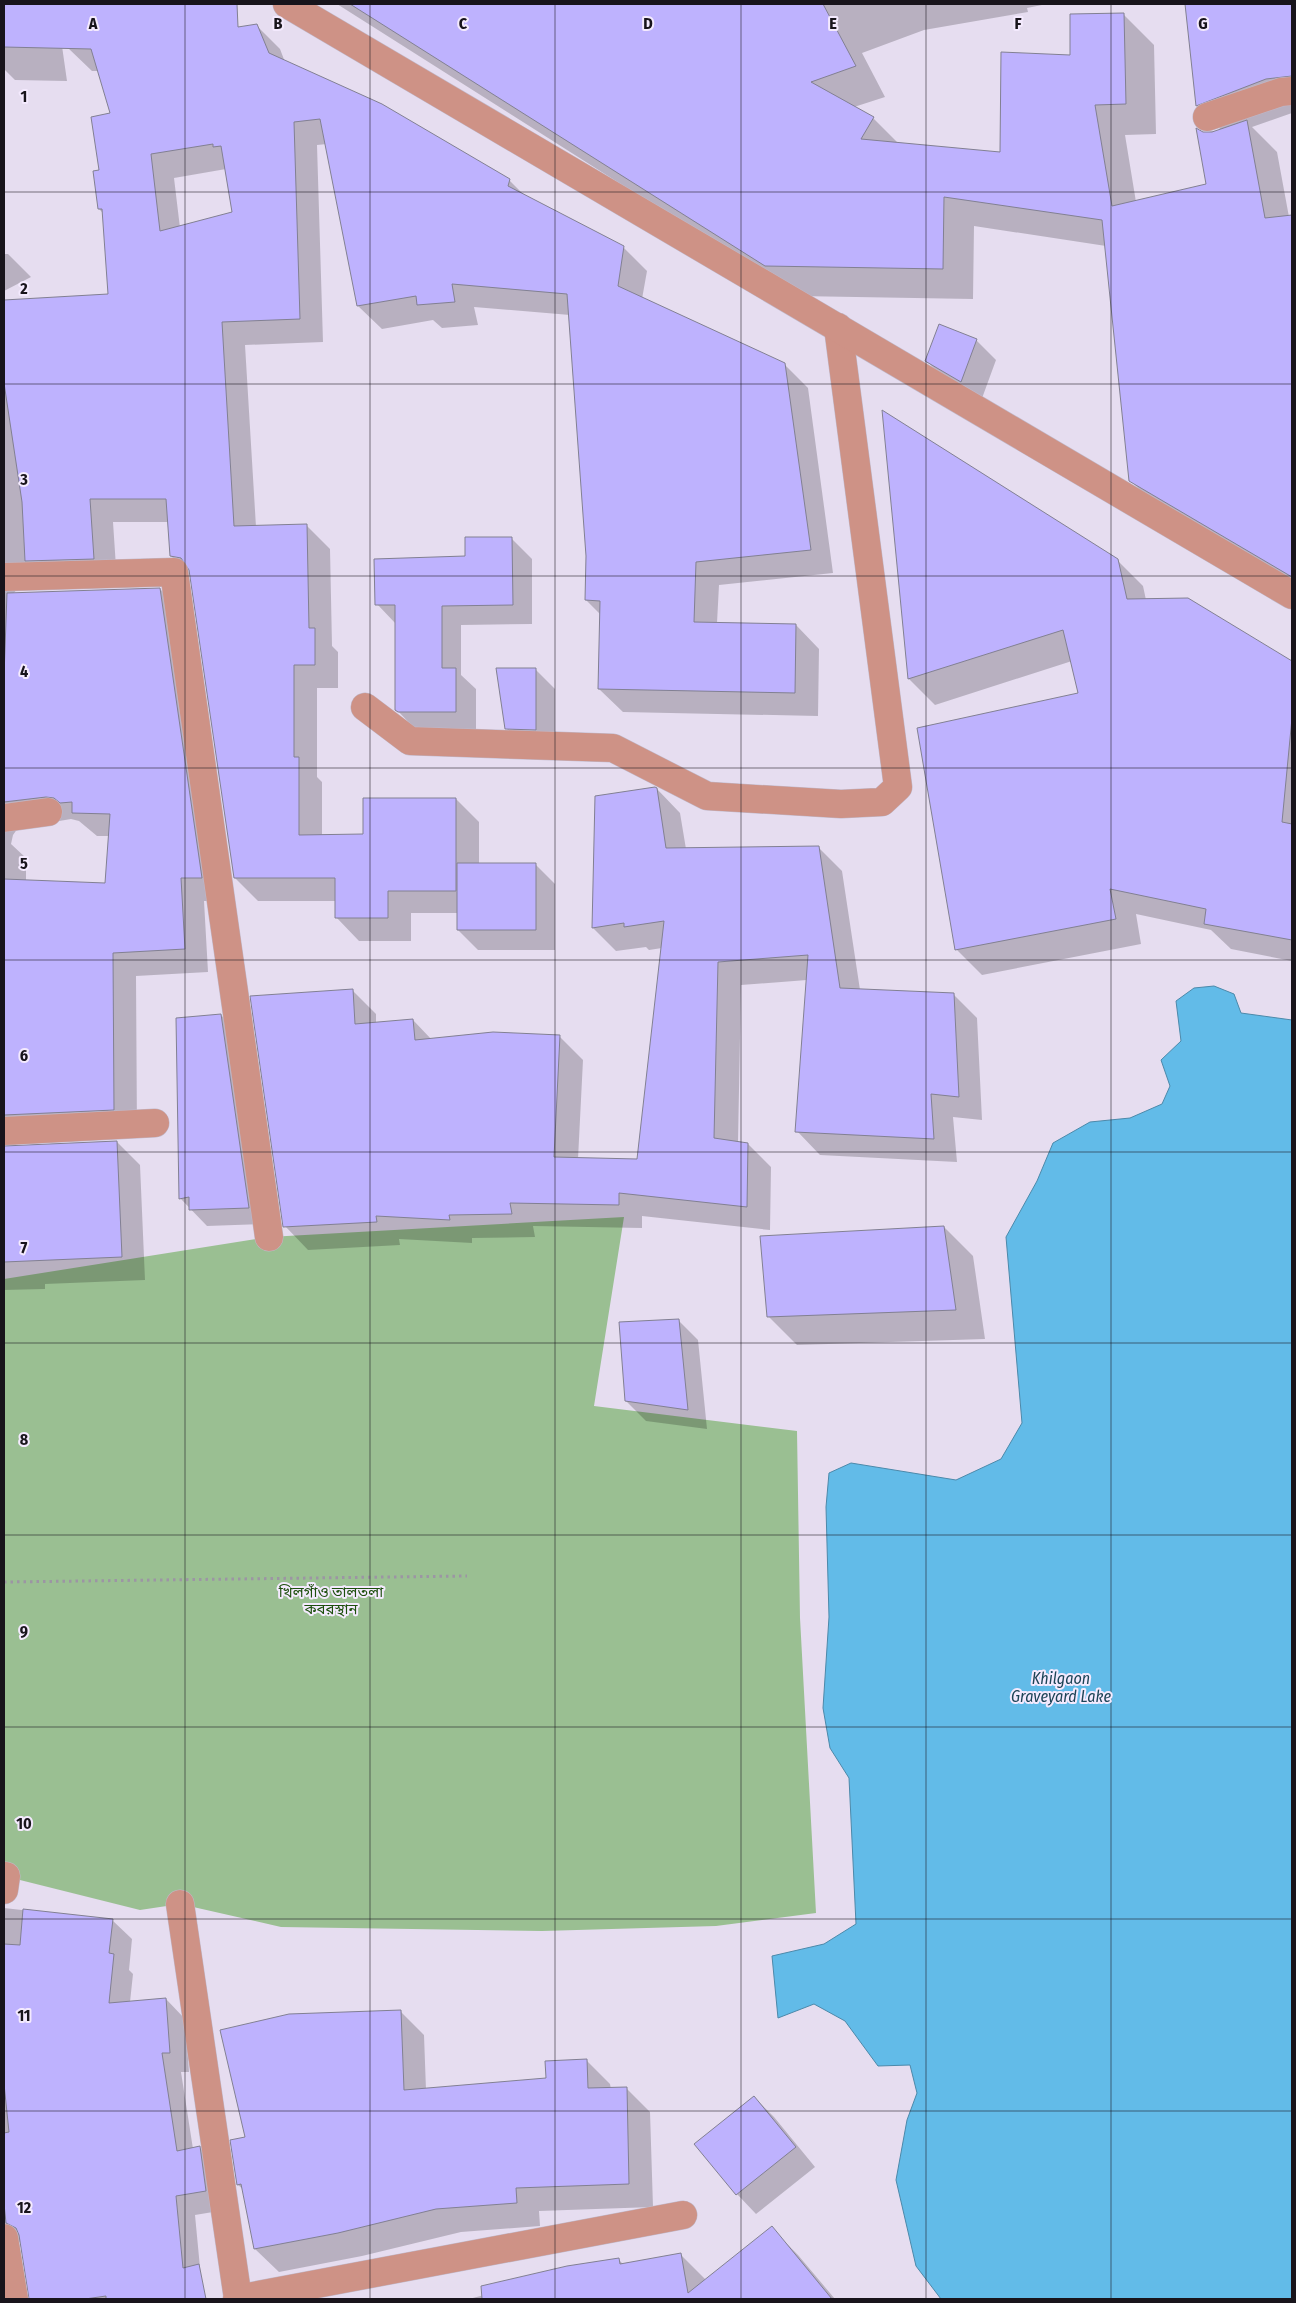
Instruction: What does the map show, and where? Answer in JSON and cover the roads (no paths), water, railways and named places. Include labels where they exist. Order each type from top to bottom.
[{"type":"street","points":[[287,4],[1292,595]]},
{"type":"street","points":[[1207,117],[1282,92],[1292,91]]},
{"type":"street","points":[[365,707],[410,741],[613,748],[707,796],[841,804],[882,802],[898,787],[838,327]]},
{"type":"street","points":[[4,577],[174,572],[269,1237]]},
{"type":"street","points":[[4,818],[48,812]]},
{"type":"street","points":[[4,1131],[155,1124]]},
{"type":"street","points":[[180,1904],[237,2299],[684,2215]]},
{"type":"street","points":[[4,2238],[14,2299]]},
{"type":"water","name":"Khilgaon Graveyard Lake","points":[[1214,986],[1234,994],[1241,1013],[1292,1020],[1292,2299],[941,2299],[916,2266],[896,2180],[907,2120],[917,2093],[910,2065],[878,2066],[845,2021],[814,2004],[778,2018],[772,1956],[824,1944],[856,1924],[849,1778],[830,1748],[823,1708],[829,1617],[826,1507],[829,1473],[851,1463],[956,1480],[1001,1459],[1022,1423],[1006,1237],[1037,1181],[1053,1143],[1090,1122],[1130,1118],[1162,1104],[1170,1086],[1161,1060],[1181,1041],[1176,1001],[1194,988]]},
{"type":"park label","name":"খিলগাঁও তালতলা কবরস্থান","points":[[331,1600]]}]
